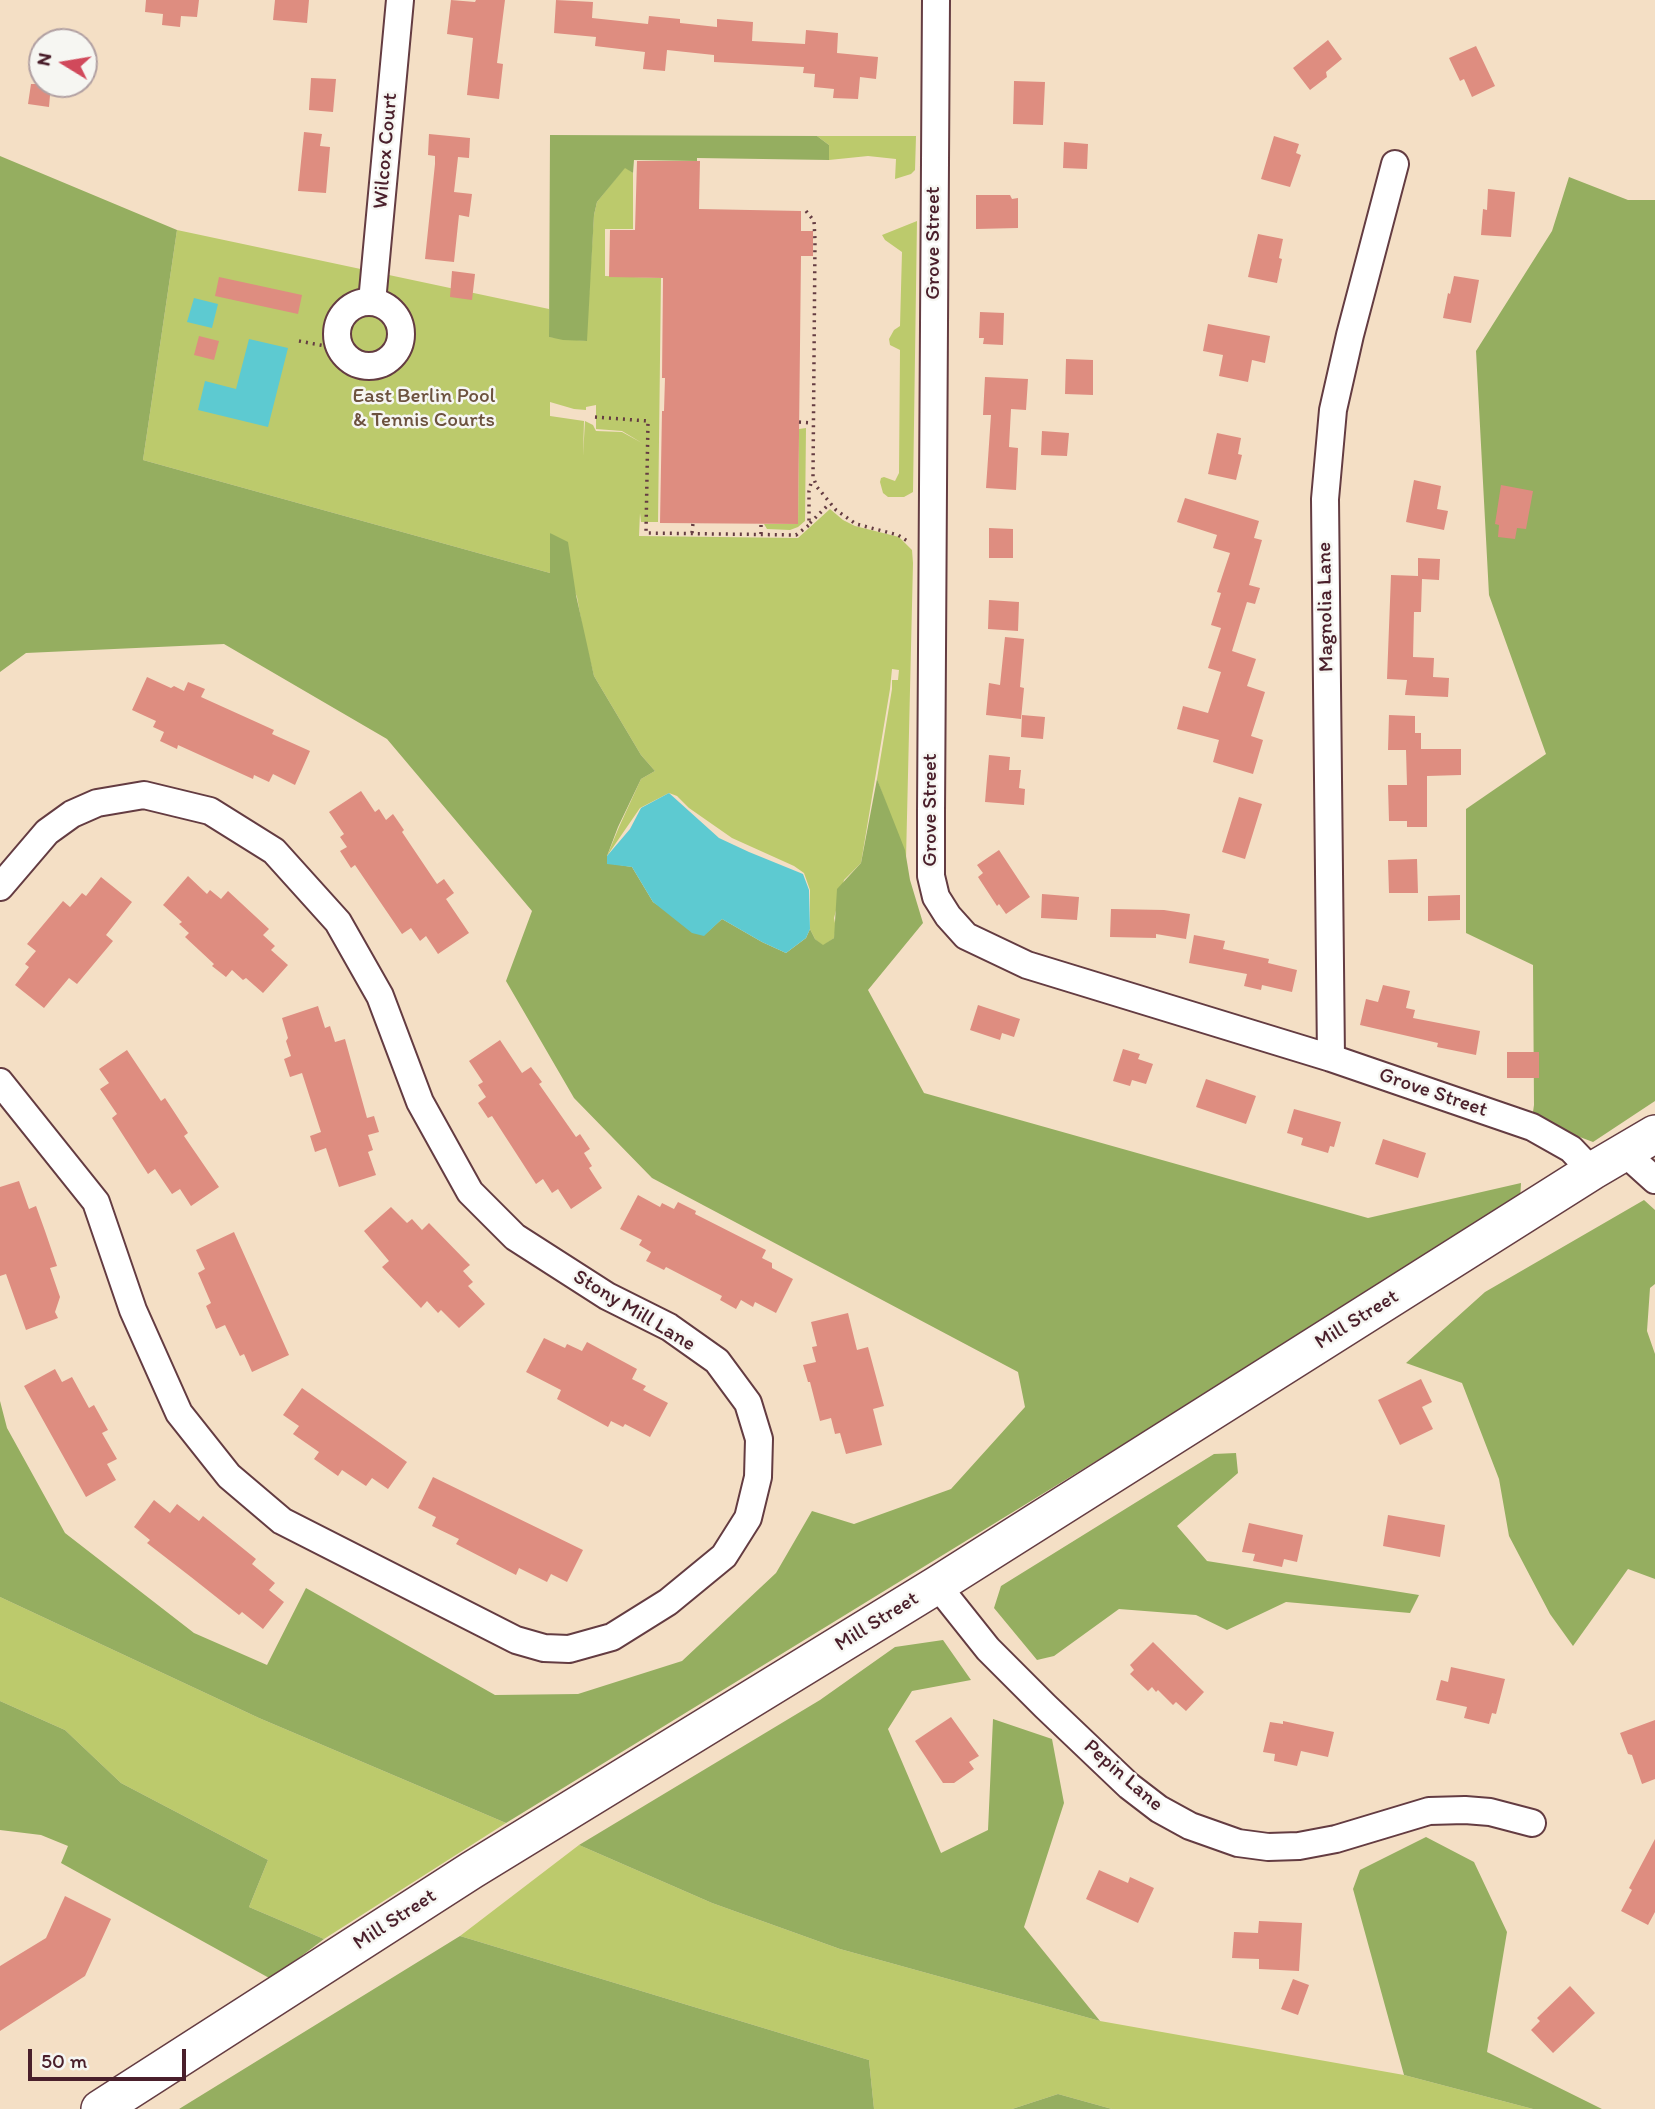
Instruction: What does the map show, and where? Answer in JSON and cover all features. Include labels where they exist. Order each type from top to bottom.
[{"type":"main road","name":"Mill Street","points":[[100,2109],[484,1863],[937,1585],[1592,1171],[1640,1144]]},
{"type":"street","name":"Wilcox Court","points":[[372,302],[400,0]]},
{"type":"street","name":"Grove Street","points":[[936,0],[931,799],[931,876],[936,897],[966,936],[1027,965],[1331,1058],[1531,1127],[1571,1149],[1592,1171]]},
{"type":"street","name":"Magnolia Lane","points":[[1331,1058],[1325,499],[1333,410],[1395,164]]},
{"type":"street","points":[[372,302],[382,304],[396,318],[400,338],[397,347],[384,362],[364,365],[347,357],[341,349],[337,329],[345,312],[353,306],[372,302]]},
{"type":"street","name":"Stony Mill Lane","points":[[0,887],[47,832],[72,814],[97,803],[144,795],[210,811],[274,851],[338,922],[380,996],[420,1102],[470,1192],[515,1237],[607,1296],[668,1327],[718,1362],[748,1403],[759,1439],[758,1477],[748,1518],[724,1556],[668,1602],[612,1637],[569,1649],[544,1648],[516,1640],[282,1521],[229,1476],[178,1413],[133,1310],[96,1202],[0,1082]]},
{"type":"street","points":[[1640,1144],[1655,1180]]},
{"type":"street","name":"Pepin Lane","points":[[937,1585],[988,1649],[1045,1706],[1129,1786],[1158,1809],[1190,1826],[1238,1843],[1268,1847],[1299,1846],[1336,1839],[1429,1811],[1490,1812],[1532,1823]]},
{"type":"path","points":[[806,211],[814,221],[815,240],[813,477],[809,491],[809,525]]},
{"type":"path","points":[[299,341],[341,349]]},
{"type":"path","points":[[595,417],[648,421],[646,533],[796,535],[830,503]]},
{"type":"path","points":[[799,422],[812,423]]},
{"type":"path","points":[[813,477],[817,487],[836,510],[856,524],[898,535],[911,543]]},
{"type":"path","points":[[692,533],[693,523]]},
{"type":"path","points":[[761,523],[761,534]]},
{"type":"green space","points":[[550,135],[817,136],[829,145],[829,160],[634,160],[633,173],[625,168],[597,202],[587,341],[563,340],[549,337]]},
{"type":"green space","points":[[817,136],[916,136],[915,170],[895,179],[896,159],[868,156],[829,160],[829,145]]},
{"type":"green space","points":[[0,156],[177,230],[143,460],[550,573],[550,533],[568,542],[576,595],[594,676],[641,755],[655,771],[641,779],[618,827],[607,863],[632,867],[653,902],[704,935],[722,919],[786,953],[806,938],[810,929],[815,939],[823,945],[834,938],[837,889],[861,863],[877,779],[905,850],[910,880],[923,923],[868,990],[924,1093],[1368,1218],[1521,1183],[1520,1201],[506,1823],[259,1718],[0,1597],[0,1401],[7,1428],[65,1533],[194,1633],[267,1665],[306,1588],[495,1695],[578,1694],[682,1661],[776,1573],[812,1511],[854,1524],[951,1489],[1025,1407],[1018,1372],[652,1178],[574,1098],[506,981],[532,911],[387,739],[224,644],[26,653],[0,672]]},
{"type":"green space","name":"East Berlin Pool & Tennis Courts","points":[[625,167],[633,173],[633,229],[605,229],[605,276],[661,278],[658,522],[641,522],[640,513],[639,536],[798,538],[830,509],[855,526],[899,537],[912,550],[906,859],[877,779],[892,680],[898,680],[899,670],[892,669],[861,863],[844,880],[834,918],[834,938],[823,946],[815,939],[810,929],[810,890],[804,873],[732,838],[689,808],[677,796],[669,793],[640,808],[607,856],[641,779],[655,771],[641,755],[594,676],[577,597],[550,533],[550,573],[143,460],[177,230],[549,309],[549,337],[586,341],[597,202]],"holes":[[[550,402],[586,410],[586,407],[596,405],[596,429],[622,431],[642,443],[622,432],[596,431],[593,425],[585,421],[583,456],[584,421],[550,416]]]},
{"type":"green space","points":[[1569,177],[1628,200],[1655,200],[1655,1101],[1593,1142],[1532,1119],[1533,965],[1466,933],[1466,809],[1546,754],[1489,595],[1476,351],[1552,231]]},
{"type":"green space","points":[[917,221],[913,492],[904,497],[888,497],[883,493],[881,478],[895,481],[899,473],[900,350],[890,345],[889,339],[900,326],[902,252],[882,235]]},
{"type":"green space","points":[[806,428],[805,521],[790,530],[767,529],[764,524],[798,524],[799,429]]},
{"type":"green space","points":[[1644,1200],[1655,1210],[1655,1284],[1650,1288],[1647,1331],[1655,1354],[1655,1579],[1628,1569],[1573,1646],[1550,1614],[1509,1536],[1499,1479],[1462,1383],[1406,1363],[1485,1292]]},
{"type":"green space","points":[[1236,1453],[1238,1473],[1177,1526],[1207,1561],[1419,1595],[1410,1613],[1286,1602],[1227,1630],[1196,1615],[1119,1609],[1054,1656],[1037,1660],[994,1608],[1001,1586],[1214,1454]]},
{"type":"green space","points":[[0,1597],[259,1718],[506,1823],[324,1939],[249,1907],[268,1860],[121,1783],[65,1730],[0,1701]]},
{"type":"green space","points":[[943,1640],[971,1680],[912,1691],[888,1729],[941,1853],[988,1830],[993,1719],[1052,1739],[1064,1803],[1024,1927],[1100,2021],[840,1949],[712,1903],[579,1845],[820,1700],[895,1647]]},
{"type":"green space","points":[[0,1701],[65,1730],[121,1783],[268,1860],[249,1907],[324,1939],[271,1979],[61,1863],[68,1846],[41,1835],[0,1830]]},
{"type":"green space","points":[[1426,1837],[1474,1862],[1507,1932],[1487,2052],[1602,2109],[1533,2109],[1404,2075],[1353,1889],[1360,1870]]},
{"type":"green space","points":[[579,1845],[712,1903],[840,1949],[1100,2021],[1404,2075],[1533,2109],[1112,2109],[1058,2094],[1012,2109],[874,2109],[869,2060],[460,1936]]},
{"type":"green space","points":[[460,1936],[869,2060],[874,2109],[179,2109]]},
{"type":"green space","points":[[1058,2094],[1112,2109],[1012,2109]]},
{"type":"water","points":[[194,298],[218,304],[212,328],[187,322]]},
{"type":"water","points":[[249,339],[288,348],[268,427],[198,410],[205,381],[236,389]]},
{"type":"water","points":[[669,793],[719,838],[803,874],[809,890],[810,929],[806,938],[786,953],[722,919],[704,936],[692,933],[653,902],[632,867],[607,864],[607,856],[630,829],[641,808]]},
{"type":"building","points":[[146,0],[199,0],[197,17],[181,16],[180,27],[162,25],[163,14],[145,12]]},
{"type":"building","points":[[275,0],[309,0],[307,23],[273,20]]},
{"type":"building","points":[[451,0],[505,0],[497,63],[503,64],[499,99],[467,95],[473,38],[447,34]]},
{"type":"building","points":[[556,0],[593,2],[592,18],[648,24],[649,16],[717,27],[717,19],[753,22],[752,41],[805,44],[806,30],[838,33],[837,53],[878,57],[876,79],[860,77],[858,99],[833,98],[834,89],[814,87],[815,74],[803,73],[804,67],[714,62],[714,55],[667,50],[665,71],[643,69],[645,52],[595,46],[596,37],[554,33]]},
{"type":"building","points":[[1328,40],[1342,59],[1326,72],[1327,77],[1310,90],[1293,68]]},
{"type":"building","points":[[1476,46],[1495,86],[1472,97],[1464,79],[1460,81],[1449,58]]},
{"type":"building","points":[[311,78],[336,79],[333,112],[309,110]]},
{"type":"building","points":[[1014,81],[1045,82],[1043,125],[1013,124]]},
{"type":"building","points":[[29,98],[50,98],[49,107],[28,104]]},
{"type":"building","points":[[304,132],[322,134],[320,146],[330,147],[326,193],[298,191]]},
{"type":"building","points":[[429,134],[470,138],[469,158],[458,157],[454,192],[472,194],[469,217],[459,215],[454,262],[425,259],[435,164],[435,156],[428,155]]},
{"type":"building","points":[[1274,136],[1299,144],[1296,153],[1301,155],[1290,187],[1261,179]]},
{"type":"building","points":[[1064,142],[1088,144],[1087,169],[1063,168]]},
{"type":"building","points":[[637,161],[700,161],[699,209],[801,211],[801,231],[813,231],[813,256],[801,256],[798,524],[660,523],[665,378],[662,378],[663,278],[609,277],[610,230],[635,230]]},
{"type":"building","points":[[1488,189],[1515,192],[1511,237],[1481,235],[1483,209],[1487,210]]},
{"type":"building","points":[[976,195],[1010,195],[1012,199],[1018,198],[1018,228],[976,229]]},
{"type":"building","points":[[1258,234],[1283,239],[1277,283],[1248,277]]},
{"type":"building","points":[[452,271],[475,274],[472,300],[450,297]]},
{"type":"building","points":[[1454,276],[1479,280],[1471,323],[1443,318]]},
{"type":"building","points":[[219,277],[302,295],[298,314],[215,296]]},
{"type":"building","points":[[980,312],[1004,313],[1003,345],[983,344],[984,338],[979,338]]},
{"type":"building","points":[[1208,324],[1270,336],[1265,363],[1252,360],[1248,382],[1219,376],[1223,355],[1203,351]]},
{"type":"building","points":[[199,336],[219,341],[214,360],[194,355]]},
{"type":"building","points":[[1066,359],[1093,360],[1093,395],[1065,394]]},
{"type":"building","points":[[985,377],[1028,379],[1026,410],[1011,409],[1009,447],[1018,448],[1016,490],[986,488],[991,415],[983,415]]},
{"type":"building","points":[[1042,431],[1069,433],[1067,456],[1041,455]]},
{"type":"building","points":[[1217,433],[1241,438],[1238,454],[1242,455],[1236,480],[1208,474]]},
{"type":"building","points":[[1414,480],[1441,486],[1437,509],[1448,511],[1444,530],[1406,522]]},
{"type":"building","points":[[1501,485],[1533,491],[1526,529],[1517,528],[1515,539],[1498,537],[1499,525],[1495,524]]},
{"type":"building","points":[[1185,498],[1259,521],[1254,538],[1262,540],[1249,585],[1260,588],[1255,604],[1247,602],[1232,651],[1256,659],[1247,686],[1265,692],[1251,736],[1263,740],[1253,774],[1213,762],[1219,740],[1177,729],[1183,706],[1208,713],[1221,672],[1208,668],[1221,628],[1211,625],[1221,593],[1217,592],[1230,553],[1213,548],[1217,535],[1177,522]]},
{"type":"building","points":[[989,528],[1013,529],[1013,558],[989,558]]},
{"type":"building","points":[[1418,558],[1440,559],[1439,580],[1422,579],[1421,612],[1414,612],[1413,657],[1434,658],[1433,677],[1449,678],[1448,697],[1405,695],[1407,680],[1387,679],[1391,575],[1418,576]]},
{"type":"building","points":[[989,600],[1019,602],[1018,631],[988,629]]},
{"type":"building","points":[[1005,637],[1024,639],[1020,687],[1024,688],[1021,719],[986,715],[989,683],[1000,685]]},
{"type":"building","points":[[147,677],[184,691],[188,682],[205,689],[201,697],[274,730],[272,734],[310,751],[295,785],[273,774],[269,782],[254,775],[253,779],[178,745],[177,749],[160,741],[164,732],[153,727],[156,721],[132,710]]},
{"type":"building","points":[[1022,715],[1045,717],[1043,739],[1021,737]]},
{"type":"building","points":[[1389,715],[1415,716],[1415,733],[1421,733],[1421,749],[1461,749],[1461,775],[1427,776],[1427,827],[1407,827],[1407,821],[1389,821],[1388,785],[1407,785],[1406,750],[1388,750]]},
{"type":"building","points":[[989,755],[1010,757],[1009,770],[1021,770],[1019,788],[1025,789],[1024,805],[985,802]]},
{"type":"building","points":[[361,791],[375,812],[379,809],[386,820],[393,814],[437,884],[444,879],[454,893],[446,899],[469,933],[438,954],[426,936],[420,941],[411,928],[402,934],[355,865],[351,868],[340,851],[347,847],[340,837],[344,834],[329,812]]},
{"type":"building","points":[[1239,797],[1262,804],[1245,859],[1222,852]]},
{"type":"building","points":[[999,850],[1030,897],[1006,914],[999,904],[997,906],[978,877],[983,873],[977,865]]},
{"type":"building","points":[[1417,859],[1418,893],[1389,893],[1388,860]]},
{"type":"building","points":[[188,876],[207,894],[210,890],[221,899],[228,891],[269,929],[263,935],[275,946],[271,950],[288,965],[263,993],[232,970],[226,977],[212,966],[214,964],[185,937],[189,933],[179,924],[182,922],[163,905]]},
{"type":"building","points":[[101,877],[132,902],[106,935],[113,941],[77,984],[69,978],[44,1008],[15,985],[29,967],[25,964],[36,951],[27,944],[63,901],[70,907],[82,893],[86,896]]},
{"type":"building","points":[[1042,894],[1079,897],[1077,920],[1041,918]]},
{"type":"building","points":[[1460,895],[1460,920],[1428,921],[1428,896]]},
{"type":"building","points":[[1111,909],[1164,910],[1190,914],[1186,939],[1156,934],[1156,938],[1110,937]]},
{"type":"building","points":[[1194,935],[1225,941],[1223,949],[1269,959],[1268,963],[1297,970],[1292,992],[1262,985],[1261,990],[1244,986],[1247,974],[1189,963]]},
{"type":"building","points":[[1383,985],[1410,991],[1406,1008],[1415,1010],[1413,1018],[1480,1031],[1476,1055],[1437,1047],[1438,1043],[1360,1025],[1366,999],[1378,1002]]},
{"type":"building","points":[[978,1005],[1020,1019],[1014,1037],[1002,1033],[1000,1040],[970,1030]]},
{"type":"building","points":[[318,1006],[325,1028],[330,1026],[335,1042],[345,1039],[367,1118],[374,1116],[379,1132],[368,1135],[373,1150],[368,1152],[376,1175],[339,1187],[326,1148],[315,1152],[310,1136],[321,1132],[302,1073],[290,1077],[284,1059],[291,1056],[282,1018]]},
{"type":"building","points":[[500,1040],[522,1073],[531,1067],[542,1082],[539,1084],[576,1137],[580,1134],[590,1149],[584,1153],[592,1166],[589,1168],[602,1188],[571,1209],[558,1189],[552,1193],[543,1179],[536,1184],[492,1116],[488,1118],[478,1103],[486,1097],[478,1085],[483,1082],[469,1061]]},
{"type":"building","points":[[1123,1049],[1140,1054],[1138,1059],[1153,1064],[1146,1084],[1132,1080],[1130,1086],[1113,1081]]},
{"type":"building","points":[[127,1050],[161,1101],[165,1098],[188,1133],[184,1136],[219,1187],[191,1206],[180,1189],[172,1194],[155,1169],[148,1174],[112,1118],[117,1114],[100,1089],[109,1083],[99,1069]]},
{"type":"building","points":[[1507,1052],[1539,1052],[1539,1078],[1507,1078]]},
{"type":"building","points":[[1206,1079],[1256,1096],[1246,1124],[1196,1107]]},
{"type":"building","points":[[1294,1109],[1341,1122],[1334,1147],[1330,1146],[1328,1153],[1301,1145],[1303,1138],[1287,1133]]},
{"type":"building","points":[[1383,1139],[1426,1153],[1418,1178],[1375,1164]]},
{"type":"building","points":[[19,1181],[29,1209],[36,1206],[45,1231],[57,1266],[50,1268],[60,1297],[55,1312],[58,1318],[26,1330],[6,1274],[0,1276],[0,1187]]},
{"type":"building","points":[[638,1195],[660,1207],[662,1203],[674,1209],[678,1202],[696,1211],[695,1214],[766,1250],[762,1258],[772,1263],[772,1268],[793,1279],[776,1313],[755,1302],[753,1307],[741,1300],[736,1309],[720,1300],[722,1296],[666,1267],[664,1270],[646,1261],[651,1252],[639,1245],[642,1240],[620,1229]]},
{"type":"building","points":[[391,1207],[407,1223],[412,1219],[422,1230],[429,1223],[470,1265],[463,1271],[473,1282],[468,1286],[485,1304],[459,1328],[441,1310],[438,1313],[427,1301],[421,1308],[382,1267],[389,1261],[364,1231]]},
{"type":"building","points":[[234,1232],[289,1355],[252,1372],[244,1354],[240,1356],[225,1325],[216,1329],[206,1306],[211,1303],[198,1273],[205,1269],[196,1250]]},
{"type":"building","points":[[848,1313],[857,1350],[868,1347],[884,1406],[873,1409],[882,1445],[846,1454],[840,1433],[835,1434],[831,1418],[820,1421],[803,1365],[816,1362],[812,1347],[817,1346],[811,1322]]},
{"type":"building","points":[[544,1338],[565,1348],[567,1344],[582,1351],[587,1342],[637,1369],[632,1379],[646,1386],[643,1390],[668,1403],[650,1437],[625,1424],[623,1427],[611,1421],[608,1427],[557,1399],[561,1390],[526,1372]]},
{"type":"building","points":[[55,1369],[62,1382],[72,1377],[89,1408],[94,1405],[108,1430],[102,1433],[117,1459],[107,1464],[116,1480],[86,1497],[24,1386]]},
{"type":"building","points":[[1421,1379],[1432,1402],[1422,1407],[1433,1429],[1400,1445],[1378,1400]]},
{"type":"building","points":[[302,1388],[407,1462],[388,1489],[372,1478],[366,1486],[342,1470],[338,1476],[314,1459],[319,1452],[293,1434],[299,1426],[283,1415]]},
{"type":"building","points":[[433,1477],[583,1550],[567,1582],[551,1574],[547,1582],[519,1568],[516,1575],[456,1544],[459,1539],[432,1526],[436,1517],[418,1508]]},
{"type":"building","points":[[154,1500],[170,1513],[177,1504],[199,1521],[203,1516],[256,1559],[252,1564],[275,1583],[269,1590],[284,1602],[263,1629],[242,1612],[239,1615],[147,1543],[150,1540],[134,1527]]},
{"type":"building","points":[[1388,1515],[1445,1525],[1440,1557],[1383,1546]]},
{"type":"building","points":[[1249,1523],[1303,1535],[1297,1562],[1284,1559],[1282,1567],[1253,1561],[1255,1554],[1242,1552]]},
{"type":"building","points":[[1153,1642],[1204,1692],[1186,1711],[1176,1702],[1173,1705],[1158,1690],[1156,1692],[1152,1687],[1148,1691],[1130,1674],[1134,1670],[1130,1665]]},
{"type":"building","points":[[1451,1667],[1505,1679],[1496,1714],[1492,1713],[1489,1724],[1464,1718],[1467,1707],[1436,1700],[1441,1680],[1448,1682]]},
{"type":"building","points":[[951,1717],[979,1756],[969,1762],[974,1769],[954,1783],[943,1783],[915,1741]]},
{"type":"building","points":[[1655,1720],[1655,1779],[1642,1784],[1632,1755],[1628,1754],[1620,1733]]},
{"type":"building","points":[[1283,1721],[1334,1732],[1328,1757],[1301,1751],[1297,1766],[1274,1761],[1275,1754],[1263,1752],[1270,1722],[1283,1724]]},
{"type":"building","points":[[1655,1839],[1655,1912],[1648,1925],[1621,1911],[1632,1890],[1629,1888]]},
{"type":"building","points":[[1099,1870],[1128,1883],[1130,1877],[1154,1888],[1138,1923],[1086,1899]]},
{"type":"building","points":[[65,1896],[111,1919],[85,1976],[0,2031],[0,1966],[46,1938]]},
{"type":"building","points":[[1259,1921],[1302,1923],[1299,1971],[1259,1969],[1259,1959],[1232,1958],[1234,1932],[1258,1933]]},
{"type":"building","points":[[1293,1979],[1309,1985],[1298,2015],[1281,2009]]},
{"type":"building","points":[[1570,1986],[1595,2013],[1553,2053],[1531,2030],[1540,2021],[1537,2018]]}]
